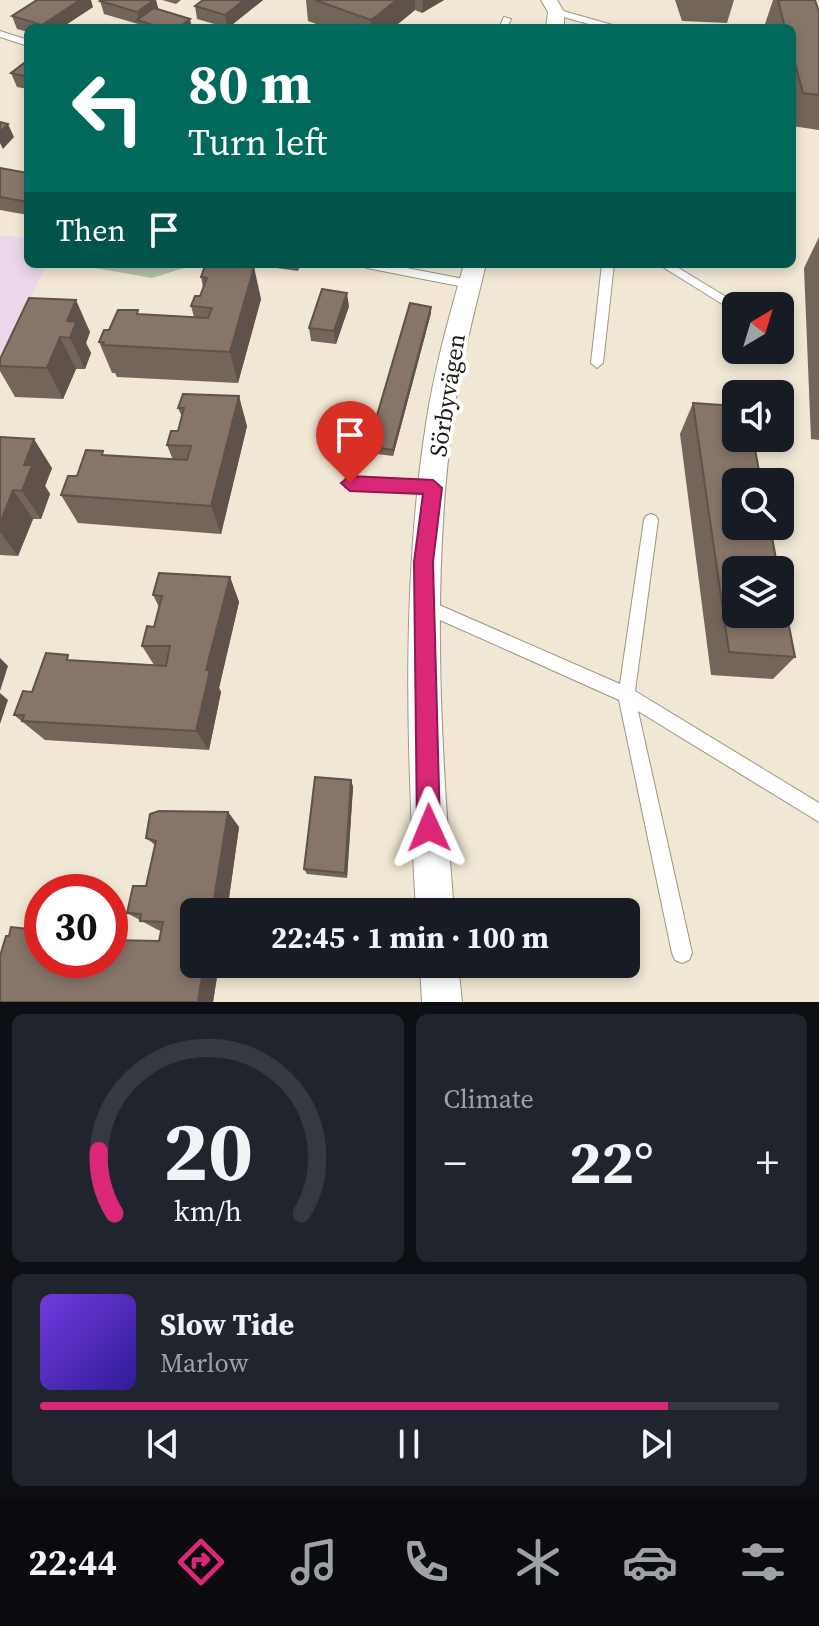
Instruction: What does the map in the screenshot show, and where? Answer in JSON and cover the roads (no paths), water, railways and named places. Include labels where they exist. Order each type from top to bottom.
[{"type":"street","name":"Sörbyvägen","points":[[434,898],[429,828],[424,562],[447,367],[472,274]]},
{"type":"street","points":[[440,978],[442,1002]]},
{"type":"lane","points":[[553,13],[595,24]]},
{"type":"lane","points":[[0,34],[24,42]]},
{"type":"lane","points":[[409,268],[472,274]]},
{"type":"lane","points":[[597,363],[608,268]]},
{"type":"lane","points":[[671,268],[722,299]]},
{"type":"lane","points":[[350,483],[433,488]]},
{"type":"lane","points":[[651,520],[626,695],[682,953]]},
{"type":"lane","points":[[424,606],[626,695],[819,813]]}]
